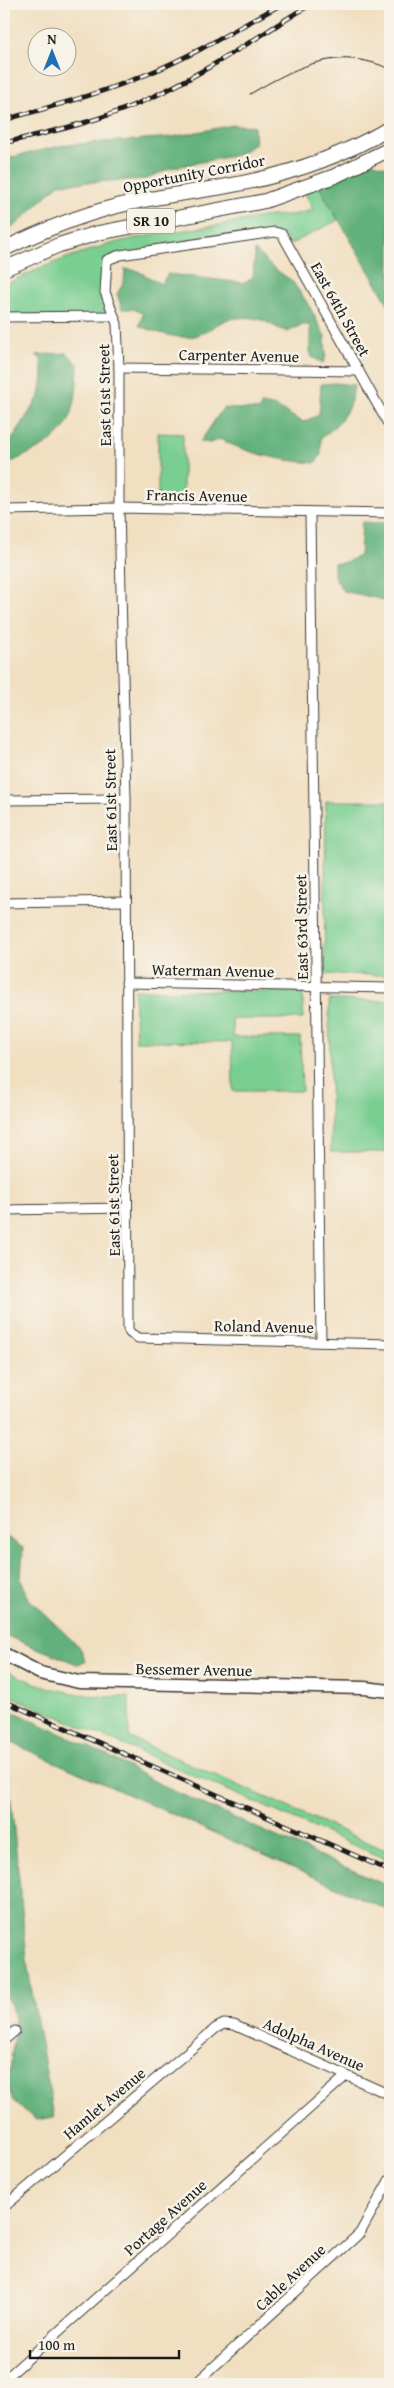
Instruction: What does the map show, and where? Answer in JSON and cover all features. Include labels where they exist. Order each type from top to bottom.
[{"type":"main road","name":"Opportunity Corridor","points":[[4,249],[50,228],[109,208],[153,198],[225,187],[292,170],[343,152],[389,129]]},
{"type":"main road","name":"SR 10","points":[[4,269],[58,245],[98,232],[265,201],[335,176],[390,149]]},
{"type":"street","name":"East 61st Street","points":[[138,1338],[130,1333],[128,1329],[126,799],[119,508],[120,368],[117,324],[106,296],[106,260],[120,254],[280,232]]},
{"type":"street","name":"East 64th Street","points":[[280,232],[285,237],[390,427]]},
{"type":"street","points":[[4,317],[114,316]]},
{"type":"street","name":"Carpenter Avenue","points":[[120,368],[359,371]]},
{"type":"street","name":"Francis Avenue","points":[[4,510],[119,508],[390,512]]},
{"type":"street","name":"East 63rd Street","points":[[310,512],[321,1342]]},
{"type":"street","points":[[4,800],[126,799]]},
{"type":"street","points":[[4,903],[126,901]]},
{"type":"street","name":"Waterman Avenue","points":[[126,983],[390,988]]},
{"type":"street","points":[[4,1210],[127,1208]]},
{"type":"street","name":"Roland Avenue","points":[[138,1338],[390,1344]]},
{"type":"street","name":"Bessemer Avenue","points":[[4,1654],[40,1673],[79,1682],[364,1688],[390,1691]]},
{"type":"street","name":"Adolpha Avenue","points":[[224,2024],[234,2025],[390,2095]]},
{"type":"street","name":"Hamlet Avenue","points":[[4,2207],[216,2028],[224,2024]]},
{"type":"street","points":[[4,2040],[15,2031]]},
{"type":"street","name":"Portage Avenue","points":[[4,2380],[346,2076]]},
{"type":"street","name":"Cable Avenue","points":[[195,2384],[360,2233],[390,2179]]},
{"type":"green space","points":[[233,125],[254,126],[255,144],[237,155],[171,168],[146,179],[59,184],[17,224],[4,231],[4,159],[64,145],[172,137]]},
{"type":"green space","points":[[368,161],[390,168],[390,307],[317,183]]},
{"type":"green space","points":[[317,183],[338,220],[289,245],[284,235],[111,257],[105,292],[114,316],[4,317],[4,285],[60,260],[135,238],[305,212],[313,209],[303,189]]},
{"type":"green space","points":[[255,250],[272,267],[292,281],[308,304],[325,336],[326,356],[323,363],[310,356],[310,325],[301,325],[288,332],[258,319],[235,318],[226,320],[198,335],[182,337],[163,334],[139,326],[143,314],[134,309],[122,309],[117,294],[124,282],[125,269],[138,271],[161,284],[168,274],[245,283],[253,277]]},
{"type":"green space","points":[[67,353],[78,364],[74,405],[65,427],[46,444],[4,464],[4,452],[40,395],[43,376],[41,359],[36,355]]},
{"type":"green space","points":[[321,384],[354,385],[353,394],[344,415],[321,438],[321,455],[315,463],[266,456],[242,449],[220,439],[210,443],[200,442],[223,408],[259,410],[262,404],[276,407],[303,422],[319,415]]},
{"type":"green space","points":[[158,433],[183,434],[183,496],[158,496]]},
{"type":"green space","points":[[362,522],[385,523],[381,543],[390,565],[390,605],[380,599],[343,591],[334,576],[334,563],[342,563],[360,556]]},
{"type":"green space","points":[[326,801],[390,801],[390,975],[324,974]]},
{"type":"green space","points":[[134,990],[303,992],[303,1019],[232,1019],[233,1037],[300,1037],[302,1091],[233,1091],[232,1042],[136,1041]]},
{"type":"green space","points":[[329,1000],[390,1001],[390,1152],[331,1152]]},
{"type":"green space","points":[[4,1535],[23,1548],[21,1579],[29,1599],[81,1649],[86,1662],[77,1664],[4,1635]]},
{"type":"green space","points":[[4,1669],[19,1677],[49,1688],[96,1696],[129,1697],[129,1737],[390,1852],[390,1861],[4,1693]]},
{"type":"green space","points":[[4,1713],[17,1713],[108,1756],[167,1788],[390,1887],[390,1911],[5,1740],[28,1969],[54,2117],[36,2120],[13,2101],[8,2088],[15,2025],[11,2005],[4,1995]]},
{"type":"tram line","points":[[250,94],[284,75],[317,62],[352,59],[371,62],[390,69]]},
{"type":"railway","points":[[4,120],[96,93],[167,66],[282,4]]},
{"type":"railway","points":[[4,143],[90,121],[123,110],[162,93],[227,56],[311,4]]},
{"type":"railway","points":[[4,1701],[390,1871]]}]
